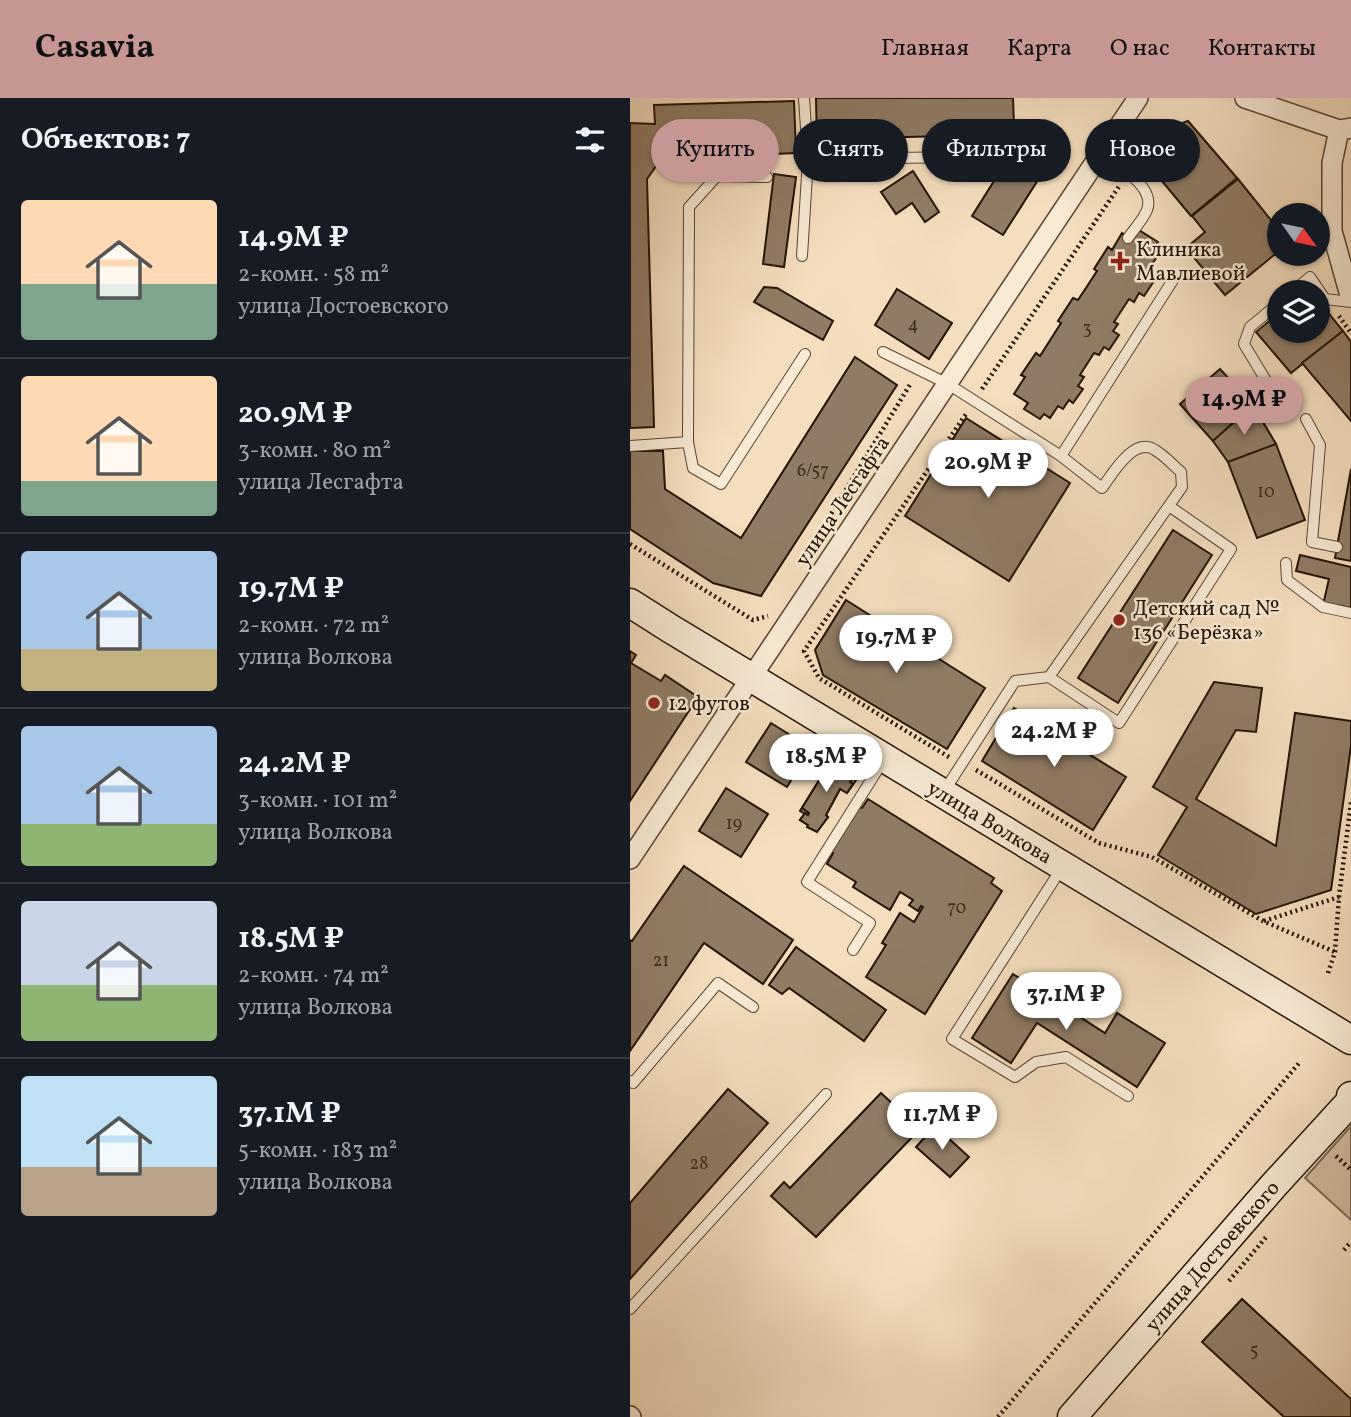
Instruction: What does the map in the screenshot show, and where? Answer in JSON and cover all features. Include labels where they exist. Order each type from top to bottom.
[{"type":"main road","name":"улица Волкова","points":[[630,603],[1351,1040]]},
{"type":"main road","name":"улица Достоевского","points":[[1072,1417],[1350,1102],[1351,1096]]},
{"type":"street","name":"улица Лесгафта","points":[[1124,119],[1138,98]]},
{"type":"street","points":[[1245,98],[1345,129],[1332,163],[1332,231],[1351,296]]},
{"type":"street","name":"улица Лесгафта","points":[[631,854],[752,678],[1085,178]]},
{"type":"lane","points":[[804,98],[805,119]]},
{"type":"lane","points":[[712,182],[689,207],[688,442],[693,468],[721,484],[805,354]]},
{"type":"lane","points":[[802,256],[807,182]]},
{"type":"lane","points":[[1128,238],[1146,212],[1149,202],[1145,190],[1137,182]]},
{"type":"lane","points":[[1061,456],[1173,280]]},
{"type":"lane","points":[[1330,300],[1351,302]]},
{"type":"lane","points":[[1267,313],[1250,327],[1244,344],[1274,394]]},
{"type":"lane","points":[[883,352],[948,384],[1061,456],[1102,488],[1128,454],[1142,446],[1153,448],[1181,472],[1182,487],[1170,506],[1049,677]]},
{"type":"lane","points":[[1306,419],[1320,445],[1312,542],[1337,547]]},
{"type":"lane","points":[[630,446],[688,442]]},
{"type":"lane","points":[[943,793],[1015,681],[1049,677],[1119,723],[1231,549],[1170,506]]},
{"type":"lane","points":[[1286,563],[1287,580],[1323,607],[1351,613]]},
{"type":"lane","points":[[853,950],[870,923],[807,882],[885,758]]},
{"type":"lane","points":[[1063,866],[953,1039],[1015,1077],[1036,1062],[1066,1056],[1128,1096]]},
{"type":"lane","points":[[630,1081],[633,1083],[718,984],[753,1006]]},
{"type":"lane","points":[[630,1309],[826,1094]]},
{"type":"path","points":[[811,545],[920,369]]},
{"type":"path","points":[[630,544],[753,620],[768,616]]},
{"type":"path","points":[[803,651],[819,678],[1099,843],[1152,857],[1263,922],[1335,952]]},
{"type":"path","points":[[1328,973],[1335,952],[1351,802]]},
{"type":"path","points":[[1263,922],[1339,897]]},
{"type":"path","points":[[998,1417],[1300,1062]]},
{"type":"path","points":[[1336,1156],[1351,1170]]},
{"type":"path","points":[[1344,1250],[1351,1242]]},
{"type":"shaded area","points":[[1351,1126],[1351,1220],[1305,1178]]},
{"type":"building","points":[[816,98],[1013,98],[1014,119],[922,119],[922,137],[908,137],[908,119],[816,119]]},
{"type":"building","points":[[794,101],[793,153],[779,154],[779,119],[655,119],[654,105]]},
{"type":"building","points":[[630,123],[651,124],[651,173],[647,179],[654,427],[630,428]]},
{"type":"building","points":[[1200,135],[1237,178],[1191,216],[1163,182],[1200,182]]},
{"type":"building","points":[[913,171],[939,212],[925,222],[912,203],[896,214],[881,192],[896,182],[908,182],[908,174]]},
{"type":"building","points":[[779,175],[793,177],[793,182],[795,182],[784,267],[763,264],[773,182],[779,182]]},
{"type":"building","points":[[1238,179],[1267,215],[1267,261],[1225,295],[1186,248],[1205,232],[1192,216]]},
{"type":"building","points":[[993,182],[1037,182],[1003,235],[972,216]]},
{"type":"building","points":[[1139,230],[1158,242],[1151,253],[1157,257],[1149,268],[1153,270],[1148,277],[1154,281],[1144,296],[1139,293],[1134,302],[1129,299],[1114,322],[1118,324],[1113,331],[1119,335],[1109,350],[1104,347],[1099,355],[1094,353],[1080,375],[1084,377],[1078,386],[1083,389],[1073,403],[1069,400],[1063,409],[1058,406],[1050,418],[1044,414],[1040,419],[1024,409],[1028,403],[1014,394],[1025,377],[1021,375],[1036,353],[1040,356],[1073,298],[1078,300],[1097,271],[1094,269],[1108,247],[1112,250],[1122,233],[1132,240]]},
{"type":"building","points":[[764,287],[777,288],[833,321],[823,340],[754,302]]},
{"type":"building","points":[[897,289],[952,323],[929,359],[875,325]]},
{"type":"building","points":[[1330,315],[1343,331],[1330,342]]},
{"type":"building","points":[[1267,323],[1267,343],[1328,343],[1291,373],[1256,332]]},
{"type":"building","points":[[1343,331],[1351,342],[1351,421],[1302,363]]},
{"type":"building","points":[[855,357],[897,385],[761,596],[713,583],[630,529],[630,451],[663,451],[665,489],[741,538]]},
{"type":"building","points":[[1220,369],[1253,405],[1213,441],[1180,404]]},
{"type":"building","points":[[1253,405],[1276,444],[1228,462],[1213,441]]},
{"type":"building","points":[[966,418],[1070,483],[1009,581],[905,516]]},
{"type":"building","points":[[1276,444],[1305,520],[1257,538],[1228,462]]},
{"type":"building","points":[[1351,469],[1351,561],[1335,558]]},
{"type":"building","points":[[1173,530],[1212,555],[1118,703],[1078,678]]},
{"type":"building","points":[[1300,555],[1351,567],[1351,611],[1323,605],[1329,579],[1296,571]]},
{"type":"building","points":[[846,600],[985,688],[947,749],[823,675],[815,650]]},
{"type":"building","points":[[630,651],[636,655],[631,663],[661,681],[665,675],[698,697],[630,801]]},
{"type":"building","points":[[1214,682],[1262,688],[1256,732],[1236,730],[1196,799],[1276,846],[1295,713],[1351,721],[1351,746],[1331,890],[1256,914],[1158,855],[1187,807],[1153,787]]},
{"type":"building","points":[[1014,708],[1126,777],[1093,830],[982,761]]},
{"type":"building","points":[[771,723],[811,748],[787,787],[746,762]]},
{"type":"building","points":[[833,758],[859,776],[847,793],[840,789],[826,815],[828,817],[817,831],[800,820],[805,814],[800,811]]},
{"type":"building","points":[[833,758],[855,773],[850,782],[853,784],[847,793],[840,789],[826,815],[828,817],[817,832],[800,820],[805,813],[809,813],[802,808]]},
{"type":"building","points":[[726,788],[768,814],[741,857],[699,831]]},
{"type":"building","points":[[868,799],[994,878],[991,883],[1002,891],[925,1014],[866,977],[886,945],[882,943],[900,913],[914,922],[923,907],[918,911],[909,905],[913,900],[900,892],[890,910],[853,887],[856,882],[827,864],[833,853],[829,851],[857,805],[862,808]]},
{"type":"building","points":[[684,866],[793,940],[763,984],[704,943],[630,1051],[630,940],[632,941]]},
{"type":"building","points":[[796,947],[886,1010],[864,1041],[789,988],[782,994],[769,985]]},
{"type":"building","points":[[1013,974],[1105,1033],[1117,1013],[1165,1043],[1137,1087],[1037,1023],[1011,1063],[972,1038]]},
{"type":"building","points":[[728,1089],[768,1123],[630,1279],[630,1203]]},
{"type":"building","points":[[881,1093],[920,1129],[816,1237],[771,1196],[784,1182],[790,1188]]},
{"type":"building","points":[[935,1126],[969,1157],[950,1177],[916,1147]]},
{"type":"building","points":[[1242,1299],[1351,1399],[1351,1417],[1284,1417],[1202,1342]]},
{"type":"place","name":"Клиника Мавлиевой","points":[[1120,261]]},
{"type":"place","name":"Детский сад № 136 «Берёзка»","points":[[1119,620]]},
{"type":"place","name":"12 футов","points":[[654,703]]}]
